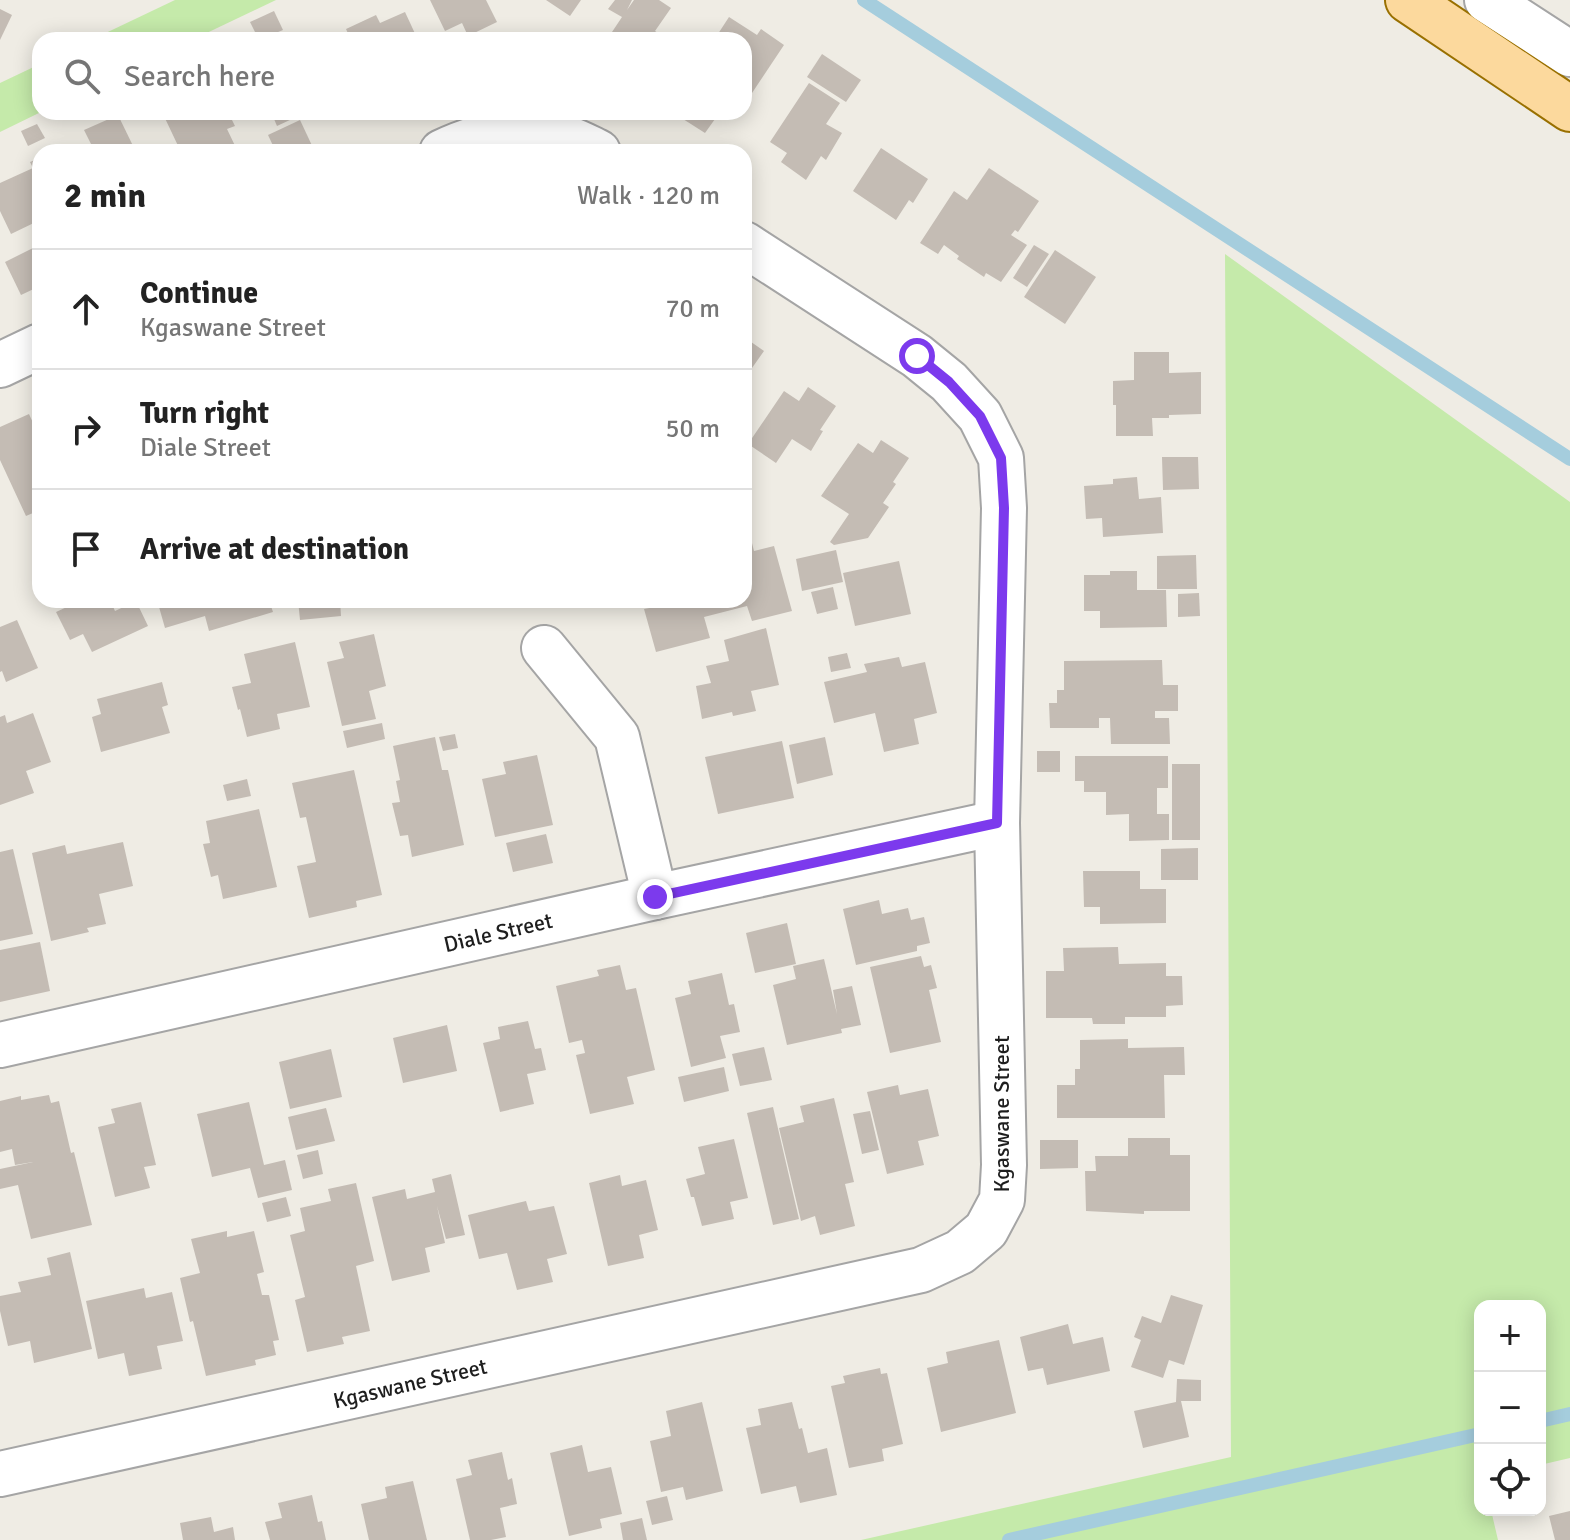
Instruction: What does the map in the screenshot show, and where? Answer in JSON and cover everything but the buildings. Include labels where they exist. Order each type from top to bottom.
[{"type":"main road","points":[[1408,0],[1570,109]]},
{"type":"street","points":[[1487,0],[1570,54]]},
{"type":"street","points":[[459,144],[521,130],[568,138],[581,144]]},
{"type":"street","name":"Kgaswane Street","points":[[0,1474],[921,1270],[960,1252],[986,1230],[1002,1200],[1004,1165],[997,823],[1004,508],[1001,458],[980,416],[949,382],[917,356],[752,249]]},
{"type":"street","points":[[0,365],[32,350]]},
{"type":"street","points":[[544,648],[617,737],[655,897]]},
{"type":"street","name":"Diale Street","points":[[0,1045],[997,823]]},
{"type":"green space","points":[[175,0],[276,0],[209,32],[108,32]]},
{"type":"green space","points":[[32,68],[32,116],[0,132],[0,83]]},
{"type":"green space","points":[[1225,254],[1570,502],[1570,1458],[1546,1464],[1546,1300],[1474,1300],[1474,1516],[1492,1516],[1498,1540],[861,1540],[1231,1457]]},
{"type":"waterway","points":[[864,0],[1570,459]]},
{"type":"waterway","points":[[1546,1420],[1570,1414]]},
{"type":"waterway","points":[[1009,1540],[1474,1435]]},
{"type":"route","points":[[655,897],[997,823],[1004,508],[1001,458],[980,416],[949,382],[917,356]]}]
